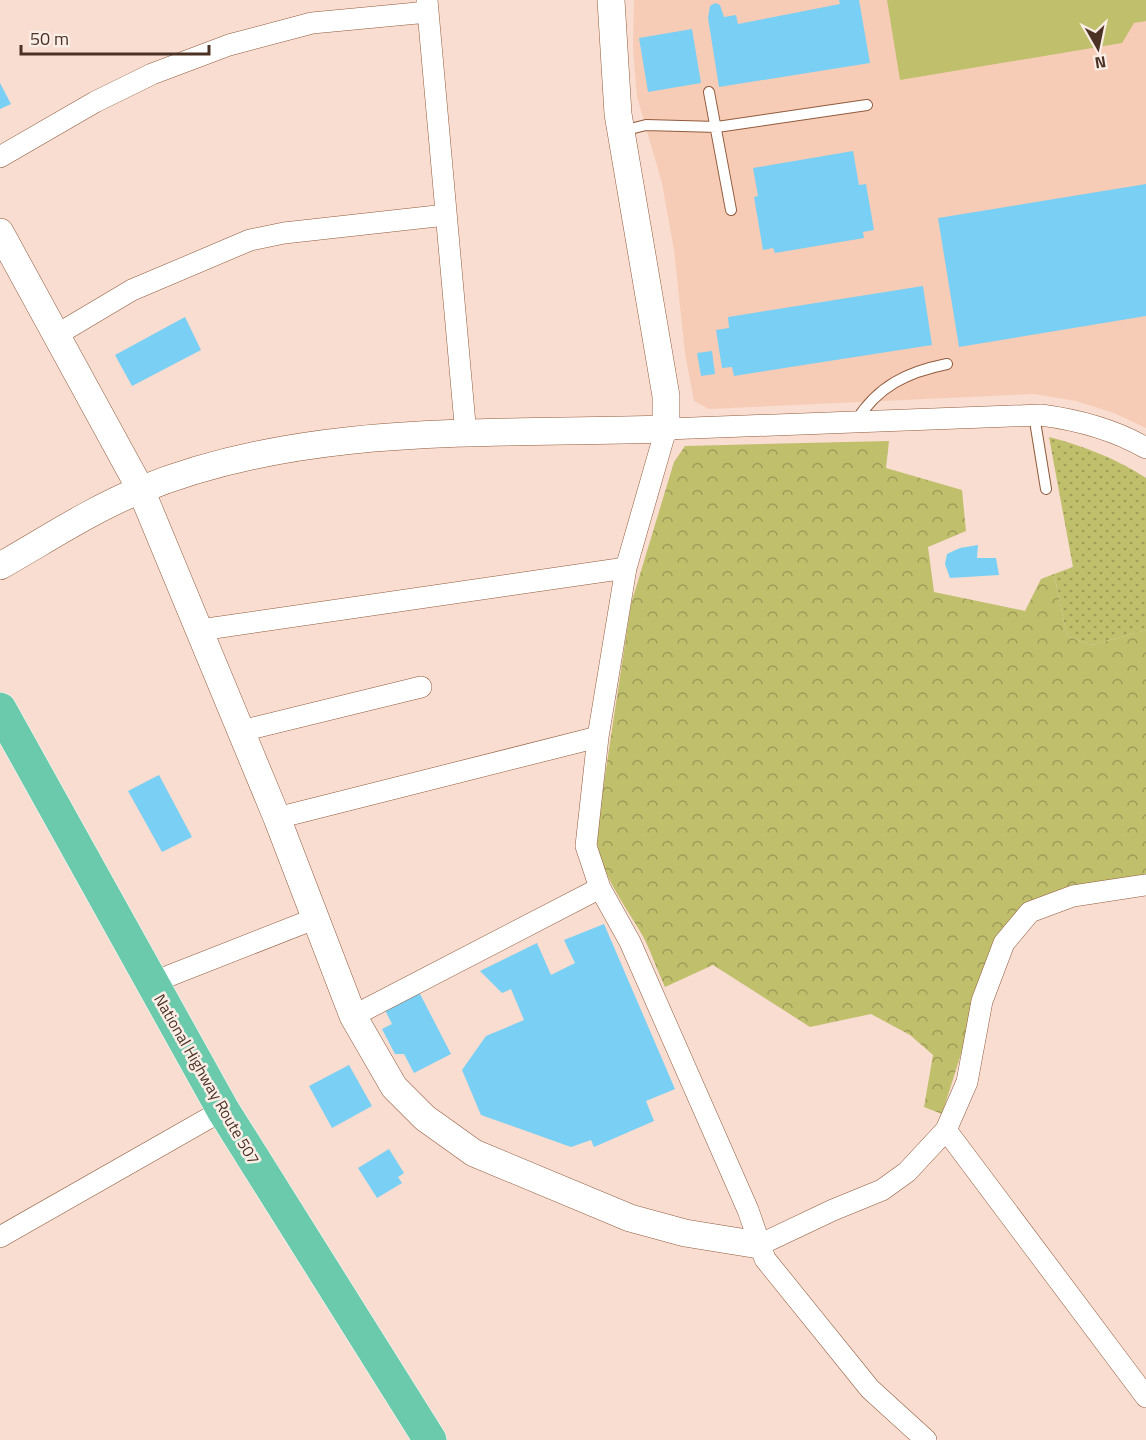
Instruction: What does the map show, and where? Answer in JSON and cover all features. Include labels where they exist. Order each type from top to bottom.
[{"type":"highway","name":"National Highway Route 507","points":[[0,710],[100,887],[150,983],[223,1110],[430,1440]]},
{"type":"street","points":[[611,0],[621,131],[666,396],[666,429],[626,568],[598,737],[586,846],[600,888],[635,952],[748,1209],[765,1259],[870,1389],[926,1440]]},
{"type":"street","points":[[0,157],[95,102],[152,74],[229,45],[312,23],[427,6],[466,435]]},
{"type":"street","points":[[58,334],[132,290],[250,240],[284,233],[446,215]]},
{"type":"street","points":[[0,232],[58,334],[141,490],[242,731],[353,1016],[394,1087],[425,1118],[474,1153],[630,1218],[685,1233],[759,1245],[882,1190],[907,1172],[946,1130],[967,1082],[982,1001],[1004,943],[1030,912],[1073,896],[1146,885]]},
{"type":"street","points":[[0,566],[141,490],[246,458],[299,446],[349,439],[1034,415],[1075,419],[1111,430],[1146,448]]},
{"type":"street","points":[[200,630],[626,568]]},
{"type":"street","points":[[242,731],[421,687]]},
{"type":"street","points":[[277,818],[598,737]]},
{"type":"street","points":[[353,1016],[600,888]]},
{"type":"street","points":[[150,983],[314,919]]},
{"type":"street","points":[[0,1237],[223,1110]]},
{"type":"street","points":[[946,1130],[1146,1397]]},
{"type":"lane","points":[[709,92],[731,210]]},
{"type":"lane","points":[[621,131],[646,125],[717,127],[867,105]]},
{"type":"lane","points":[[856,421],[869,400],[899,380],[919,369],[947,364]]},
{"type":"lane","points":[[1034,415],[1046,489]]},
{"type":"shaded area","points":[[634,0],[1146,0],[1146,428],[1114,413],[1076,401],[1034,394],[709,409],[694,401],[685,353],[674,250],[662,183],[637,97],[633,48]]},
{"type":"green space","points":[[887,0],[1146,0],[1146,21],[1134,23],[1122,43],[900,80]]},
{"type":"green space","points":[[1049,437],[1099,453],[1146,478],[1146,630],[1092,645],[1067,636],[1054,574],[1073,567]]},
{"type":"green space","points":[[889,441],[886,468],[962,490],[966,531],[928,547],[934,592],[1025,611],[1041,579],[1054,574],[1067,636],[1092,645],[1146,630],[1146,876],[1059,891],[994,950],[942,1114],[924,1107],[933,1055],[910,1035],[871,1014],[810,1027],[713,965],[665,987],[645,940],[608,877],[598,849],[596,835],[631,604],[674,462],[685,446]]},
{"type":"building","points":[[839,0],[859,0],[870,63],[719,87],[708,18],[710,6],[715,3],[720,5],[724,17],[736,15],[738,24],[840,4]]},
{"type":"building","points":[[692,29],[701,83],[648,92],[639,38]]},
{"type":"building","points":[[0,83],[11,104],[0,109]]},
{"type":"building","points":[[853,151],[859,185],[866,184],[874,230],[863,232],[864,238],[775,253],[773,248],[763,250],[754,197],[758,196],[753,168]]},
{"type":"building","points":[[1146,184],[1146,316],[959,347],[938,218]]},
{"type":"building","points":[[923,286],[932,345],[734,376],[732,367],[722,368],[716,330],[729,328],[728,317]]},
{"type":"building","points":[[185,317],[201,350],[132,386],[115,355]]},
{"type":"building","points":[[712,351],[715,374],[701,376],[697,353]]},
{"type":"building","points":[[978,545],[977,558],[996,558],[999,575],[950,578],[945,564],[947,554],[960,548]]},
{"type":"building","points":[[159,775],[192,837],[162,852],[128,791]]},
{"type":"building","points":[[604,924],[675,1089],[646,1101],[654,1121],[594,1147],[591,1140],[571,1147],[481,1115],[462,1070],[486,1036],[524,1020],[511,989],[502,993],[480,971],[537,943],[551,975],[575,963],[564,940]]},
{"type":"building","points":[[419,992],[451,1054],[414,1073],[404,1054],[395,1054],[382,1029],[392,1024],[385,1010]]},
{"type":"building","points":[[349,1065],[372,1106],[332,1128],[309,1086]]},
{"type":"building","points":[[389,1149],[404,1173],[398,1177],[402,1183],[377,1198],[358,1168]]}]
